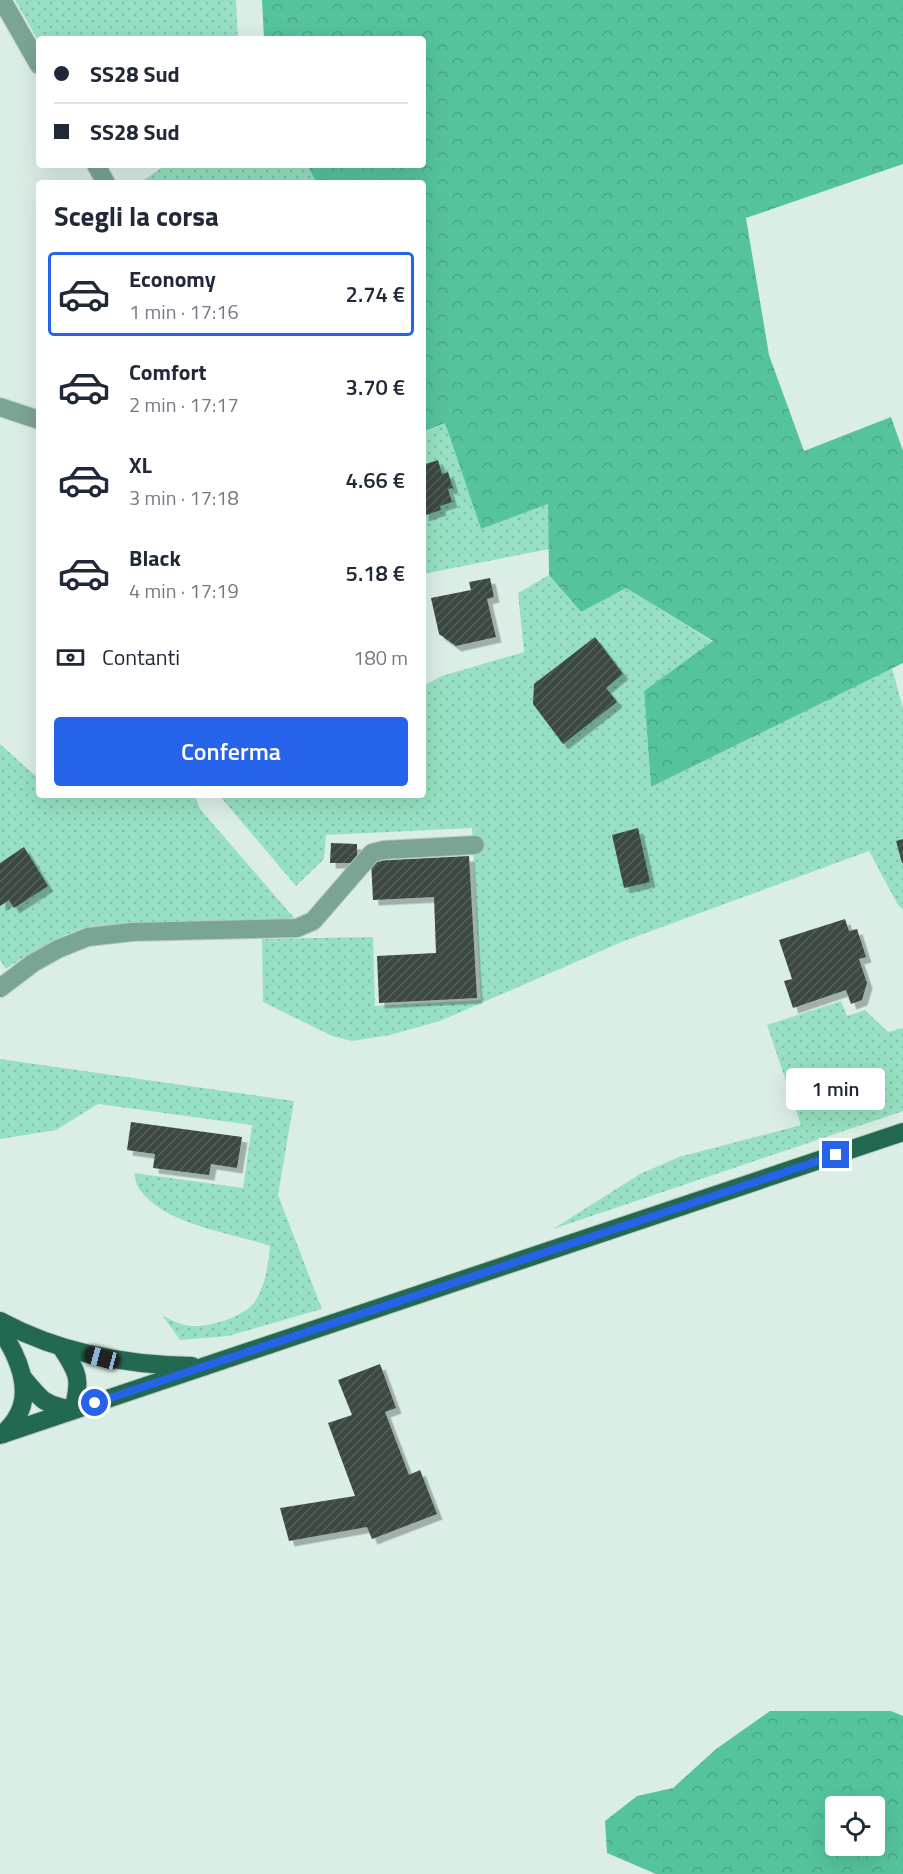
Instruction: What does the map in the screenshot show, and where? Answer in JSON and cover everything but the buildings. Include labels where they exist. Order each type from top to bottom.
[{"type":"main road","points":[[1,1435],[903,1132]]},
{"type":"main road","points":[[0,1321],[18,1331],[61,1347],[102,1358],[151,1365],[206,1366]]},
{"type":"main road","points":[[0,1329],[17,1360],[24,1379],[40,1400],[53,1406],[73,1410]]},
{"type":"main road","points":[[61,1347],[76,1370],[79,1389],[73,1410]]},
{"type":"main road","points":[[1,1435],[16,1419],[20,1410],[23,1401],[24,1379]]},
{"type":"street","points":[[2,0],[36,60]]},
{"type":"street","points":[[0,407],[36,419]]},
{"type":"street","points":[[0,988],[33,963],[58,949],[88,937],[132,932],[297,928],[313,921],[372,853],[384,850],[475,845]]},
{"type":"green space","points":[[15,0],[236,0],[238,36],[36,37]]},
{"type":"green space","points":[[262,0],[903,0],[903,164],[746,218],[769,355],[804,451],[891,417],[903,451],[903,663],[651,787],[644,691],[713,641],[626,588],[581,612],[549,575],[548,504],[481,529],[445,423],[426,431],[426,180],[315,180],[309,168],[426,168],[426,36],[264,36]]},
{"type":"green space","points":[[162,168],[309,168],[315,180],[144,180]]},
{"type":"green space","points":[[445,423],[481,529],[548,504],[549,549],[426,573],[426,432]]},
{"type":"green space","points":[[549,575],[581,612],[626,588],[713,642],[644,691],[651,787],[892,668],[903,708],[903,839],[896,841],[903,864],[903,910],[898,905],[869,851],[624,941],[440,1021],[390,1035],[352,1041],[332,1036],[263,1002],[262,939],[373,937],[375,1006],[481,1000],[472,828],[326,835],[324,859],[296,886],[222,798],[426,798],[426,684],[442,676],[524,652],[518,593]]},
{"type":"green space","points":[[0,744],[36,776],[36,798],[196,798],[200,809],[296,920],[94,926],[59,938],[6,969],[0,960]]},
{"type":"green space","points":[[841,1001],[847,1016],[865,1010],[888,1032],[903,1028],[903,1111],[553,1229],[640,1174],[679,1157],[801,1125],[767,1025]]},
{"type":"green space","points":[[0,1059],[294,1101],[278,1195],[322,1309],[228,1336],[180,1340],[163,1316],[185,1325],[203,1326],[224,1321],[243,1312],[256,1300],[262,1287],[270,1246],[200,1226],[166,1212],[140,1190],[134,1173],[243,1188],[252,1125],[98,1104],[56,1130],[0,1139]]},
{"type":"green space","points":[[770,1711],[891,1711],[903,1716],[903,1874],[656,1874],[607,1853],[605,1821],[637,1796],[673,1788],[716,1749]]},
{"type":"route","points":[[95,1403],[836,1155]]}]
